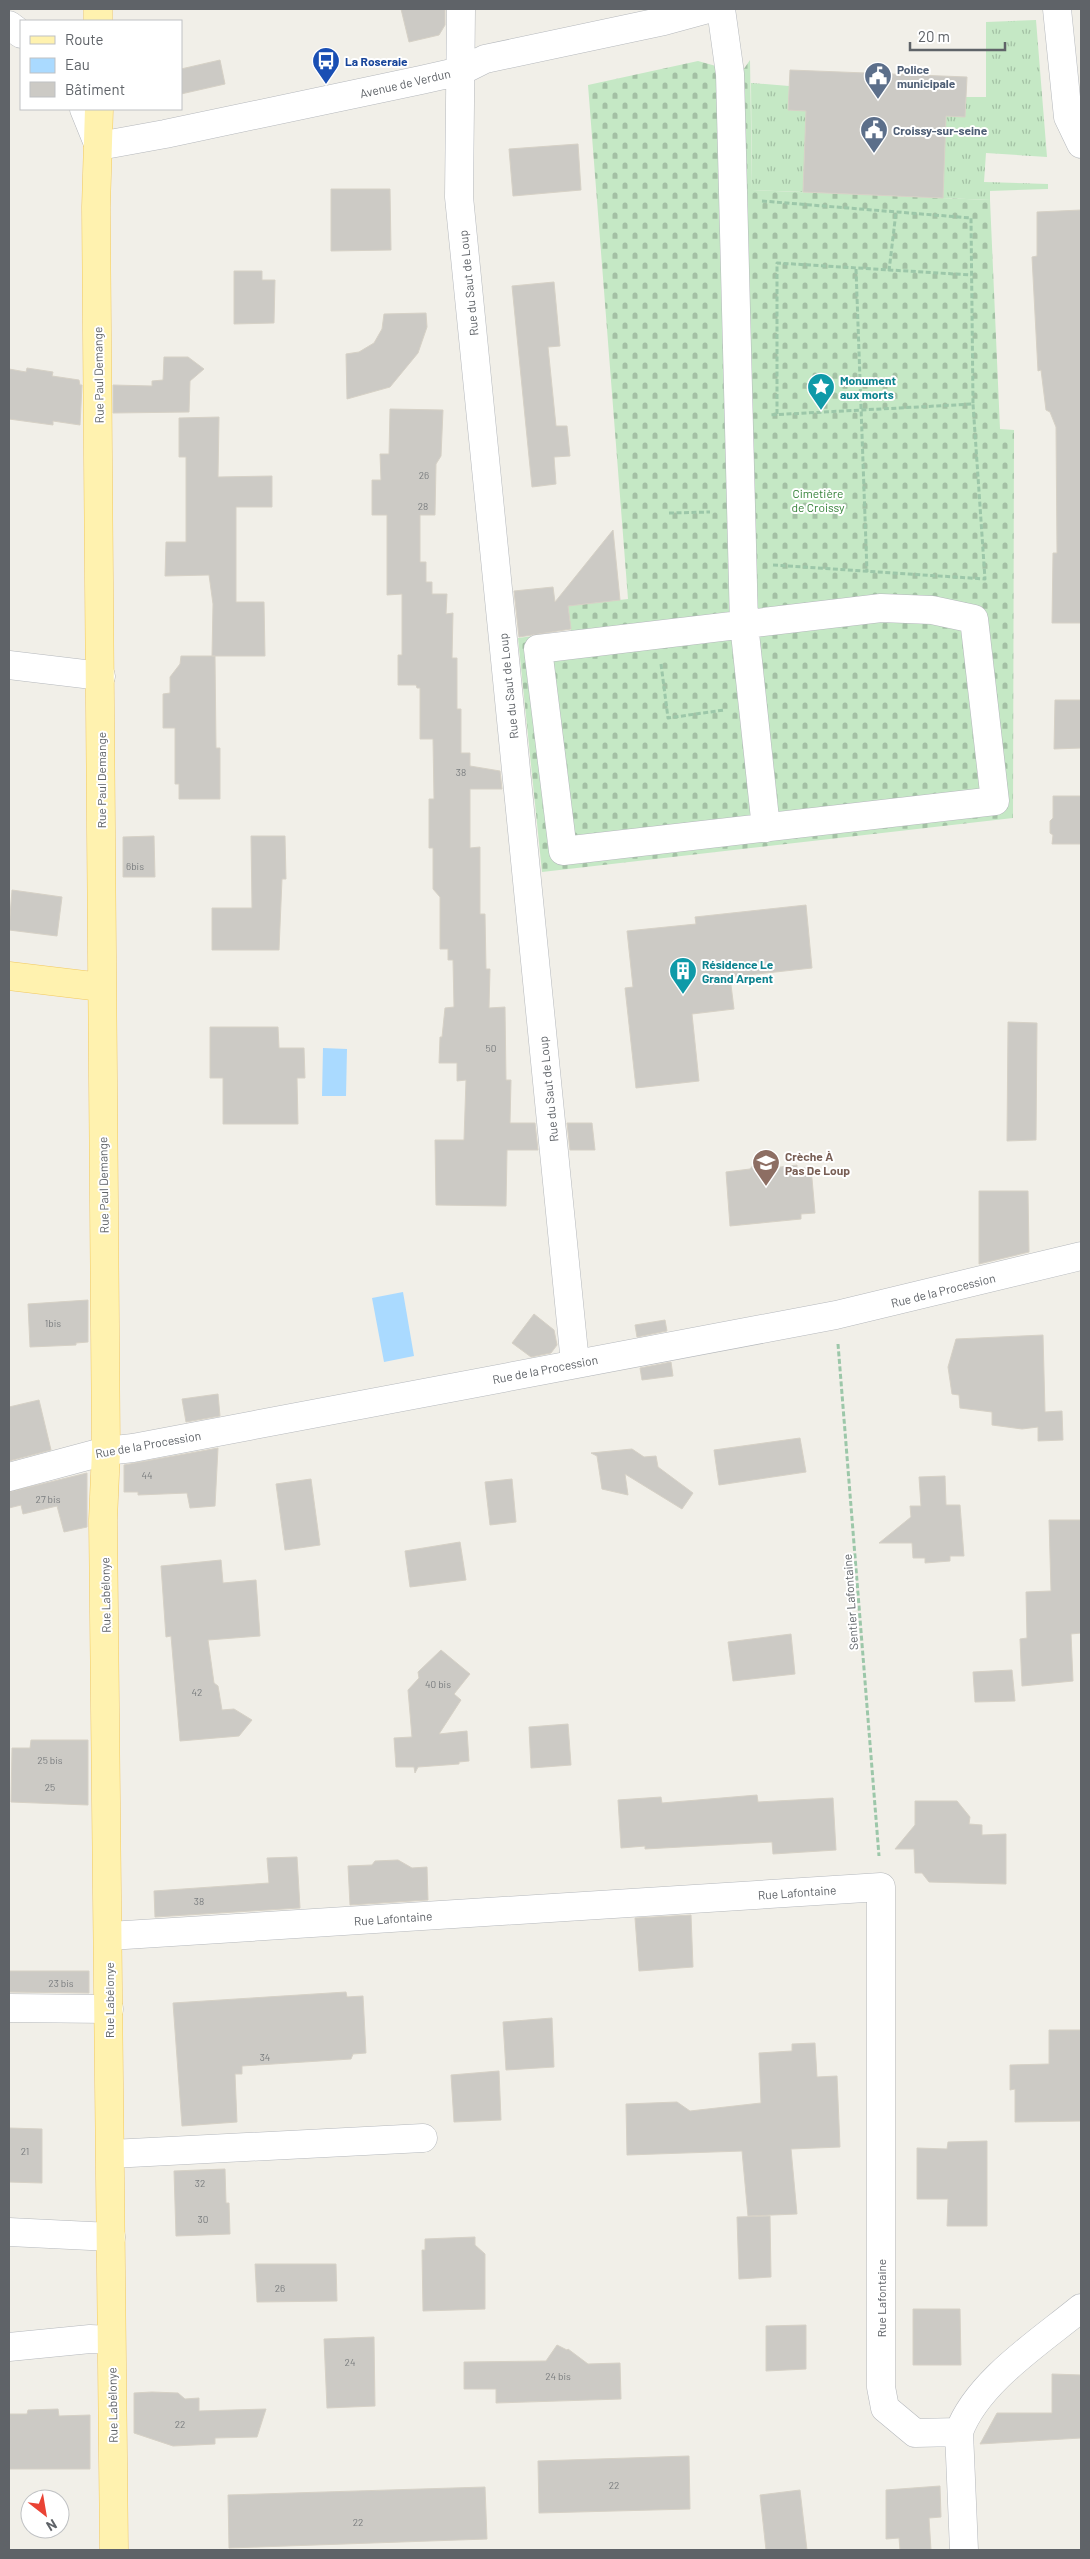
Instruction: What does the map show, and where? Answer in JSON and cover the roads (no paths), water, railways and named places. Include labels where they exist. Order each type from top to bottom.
[{"type":"main road","name":"Rue Paul Demange","points":[[99,110],[96,207],[106,1451]]},
{"type":"main road","points":[[9,976],[101,987]]},
{"type":"main road","name":"Rue Labélonye","points":[[106,1451],[104,1520],[110,1936],[111,2340],[114,2550]]},
{"type":"street","name":"Rue du Saut de Loup","points":[[461,9],[459,196],[575,1363]]},
{"type":"street","name":"Avenue de Verdun","points":[[99,146],[212,125],[461,71],[485,59],[664,21],[708,9]]},
{"type":"street","points":[[721,9],[730,74],[744,624],[766,828]]},
{"type":"street","points":[[1057,9],[1068,117],[1081,144]]},
{"type":"street","points":[[9,25],[20,33]]},
{"type":"street","points":[[84,110],[99,146]]},
{"type":"street","points":[[881,608],[932,610],[974,619],[996,801],[563,851],[538,649],[744,624],[881,608]]},
{"type":"street","points":[[9,665],[101,676]]},
{"type":"street","name":"Rue de la Procession","points":[[9,1476],[106,1451],[143,1446],[836,1315],[1081,1256]]},
{"type":"street","name":"Rue Lafontaine","points":[[110,1936],[881,1887],[881,2386],[885,2408],[915,2433],[960,2432]]},
{"type":"street","points":[[9,2008],[109,2009]]},
{"type":"street","points":[[111,2154],[423,2138]]},
{"type":"street","points":[[9,2232],[111,2236]]},
{"type":"street","points":[[964,2550],[960,2432],[963,2421],[993,2382],[1081,2308]]},
{"type":"street","points":[[9,2346],[90,2339],[111,2340]]},
{"type":"water","points":[[323,1048],[347,1049],[346,1096],[322,1096]]},
{"type":"water","points":[[403,1292],[414,1356],[384,1362],[372,1298]]},
{"type":"place","name":"La Roseraie","points":[[326,85]]},
{"type":"place","name":"Police municipale","points":[[878,100]]},
{"type":"place","name":"Croissy-sur-seine","points":[[874,154]]},
{"type":"place","name":"Monument aux morts","points":[[821,411]]},
{"type":"place","name":"Résidence Le Grand Arpent","points":[[683,995]]},
{"type":"place","name":"Crèche À Pas De Loup","points":[[766,1187]]},
{"type":"park label","name":"Cimetière de Croissy","points":[[818,500]]}]
